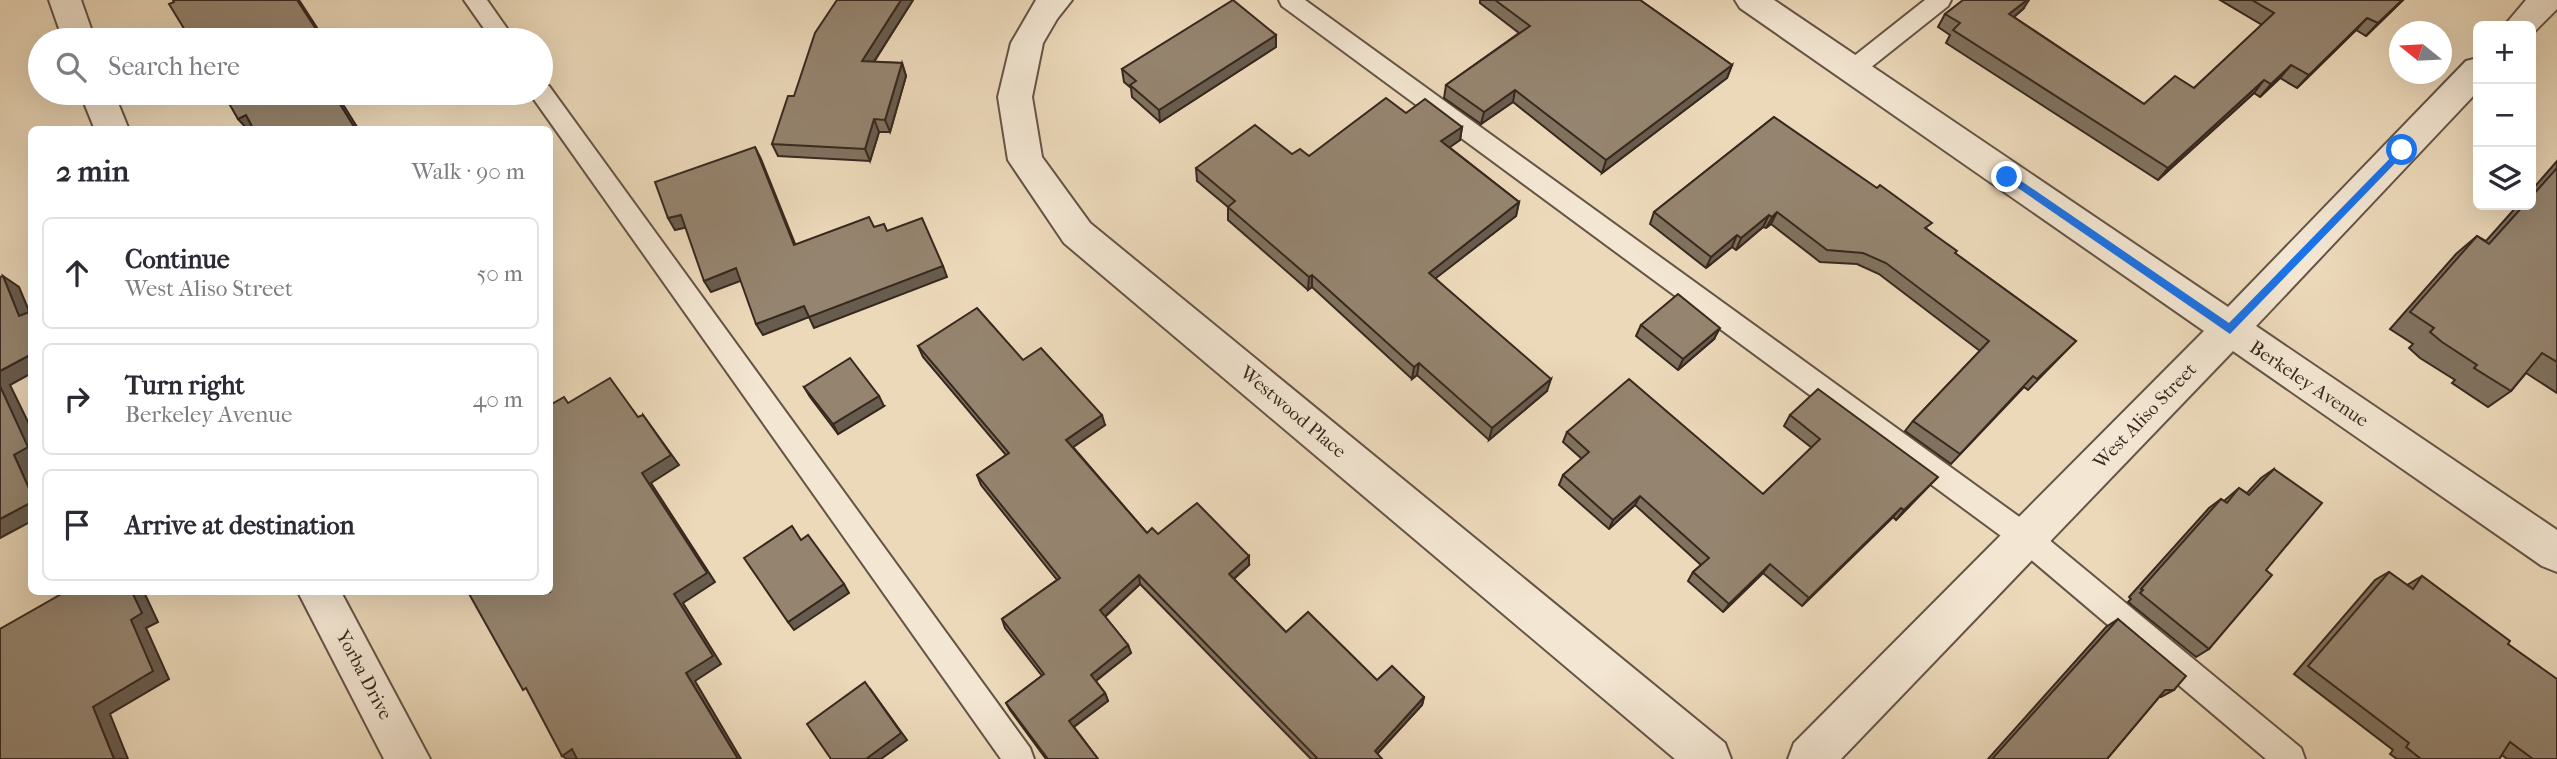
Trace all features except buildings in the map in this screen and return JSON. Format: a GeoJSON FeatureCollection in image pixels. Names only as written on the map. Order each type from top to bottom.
{"type":"FeatureCollection","features":[{"type":"Feature","properties":{"kind":"street"},"geometry":{"type":"LineString","coordinates":[[65,0],[75,28]]}},
{"type":"Feature","properties":{"kind":"street","name":"Westwood Place"},"geometry":{"type":"LineString","coordinates":[[1056,0],[1045,11],[1027,44],[1015,97],[1025,160],[1077,233],[1709,759]]}},
{"type":"Feature","properties":{"kind":"street","name":"Berkeley Avenue"},"geometry":{"type":"LineString","coordinates":[[1751,0],[2557,553]]}},
{"type":"Feature","properties":{"kind":"street"},"geometry":{"type":"LineString","coordinates":[[2525,21],[2546,0]]}},
{"type":"Feature","properties":{"kind":"street","name":"West Aliso Street"},"geometry":{"type":"LineString","coordinates":[[1810,759],[2230,329],[2473,75]]}},
{"type":"Feature","properties":{"kind":"street"},"geometry":{"type":"LineString","coordinates":[[102,105],[110,126]]}},
{"type":"Feature","properties":{"kind":"street","name":"Yorba Drive"},"geometry":{"type":"LineString","coordinates":[[321,595],[408,759]]}},
{"type":"Feature","properties":{"kind":"lane"},"geometry":{"type":"LineString","coordinates":[[475,0],[495,28]]}},
{"type":"Feature","properties":{"kind":"lane"},"geometry":{"type":"LineString","coordinates":[[1290,0],[2025,538],[2290,759]]}},
{"type":"Feature","properties":{"kind":"lane"},"geometry":{"type":"LineString","coordinates":[[1852,70],[1941,0]]}},
{"type":"Feature","properties":{"kind":"lane"},"geometry":{"type":"LineString","coordinates":[[550,105],[1020,759]]}},
{"type":"Feature","properties":{"kind":"route"},"geometry":{"type":"LineString","coordinates":[[2007,177],[2230,329],[2402,150]]}}]}
